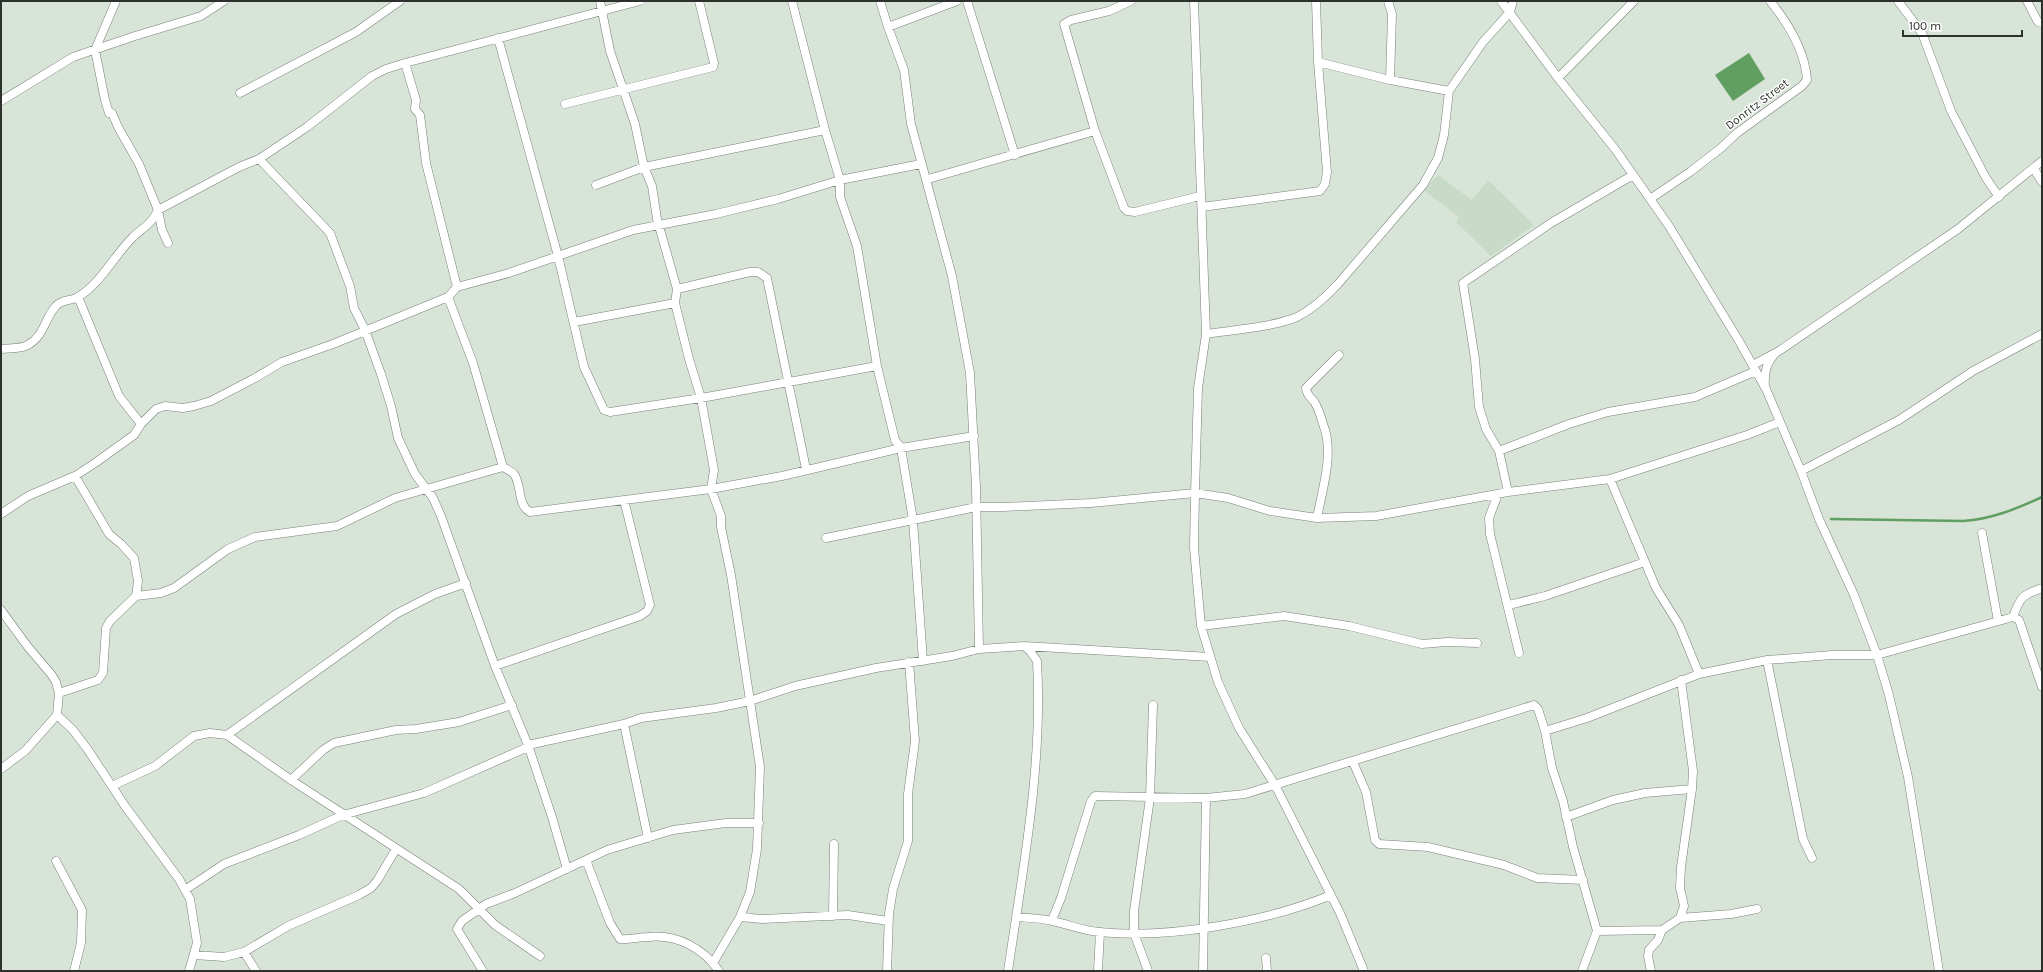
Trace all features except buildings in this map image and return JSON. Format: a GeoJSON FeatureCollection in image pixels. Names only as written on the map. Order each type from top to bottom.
{"type":"FeatureCollection","features":[{"type":"Feature","properties":{"kind":"street"},"geometry":{"type":"LineString","coordinates":[[116,1],[95,50],[105,100],[110,113],[112,113],[140,164],[158,210],[162,230],[168,243]]}},
{"type":"Feature","properties":{"kind":"street"},"geometry":{"type":"LineString","coordinates":[[1,101],[57,65],[74,57],[135,36],[201,16],[224,1]]}},
{"type":"Feature","properties":{"kind":"street"},"geometry":{"type":"LineString","coordinates":[[382,1],[386,9]]}},
{"type":"Feature","properties":{"kind":"street"},"geometry":{"type":"LineString","coordinates":[[240,93],[356,32],[386,9],[400,1]]}},
{"type":"Feature","properties":{"kind":"street"},"geometry":{"type":"LineString","coordinates":[[600,1],[610,51],[634,124],[644,167],[652,186],[659,225],[677,289],[675,303],[689,359],[701,398],[714,470],[711,490],[721,516],[721,527],[731,575],[760,767],[757,849],[750,892],[740,917],[714,963]]}},
{"type":"Feature","properties":{"kind":"street"},"geometry":{"type":"LineString","coordinates":[[1,348],[26,346],[38,338],[56,306],[66,300],[78,297],[118,257],[131,239],[152,221],[158,210],[239,167],[260,159],[307,127],[372,76],[386,69],[405,63],[640,1]]}},
{"type":"Feature","properties":{"kind":"street"},"geometry":{"type":"LineString","coordinates":[[565,104],[622,88],[713,67],[714,63],[699,1]]}},
{"type":"Feature","properties":{"kind":"street"},"geometry":{"type":"LineString","coordinates":[[792,1],[825,130],[840,180],[840,197],[857,246],[877,366],[895,440],[901,448],[913,520],[923,660]]}},
{"type":"Feature","properties":{"kind":"street"},"geometry":{"type":"LineString","coordinates":[[880,1],[904,70],[911,124],[921,164],[928,179],[952,276],[970,372],[974,436],[979,649]]}},
{"type":"Feature","properties":{"kind":"street"},"geometry":{"type":"LineString","coordinates":[[888,27],[957,1]]}},
{"type":"Feature","properties":{"kind":"street"},"geometry":{"type":"LineString","coordinates":[[967,1],[1015,155]]}},
{"type":"Feature","properties":{"kind":"street"},"geometry":{"type":"LineString","coordinates":[[1131,1],[1109,11],[1071,20],[1064,24],[1095,131],[1124,208],[1127,212],[1135,212],[1200,196]]}},
{"type":"Feature","properties":{"kind":"street"},"geometry":{"type":"LineString","coordinates":[[1194,1],[1206,334],[1198,388],[1194,548],[1201,626],[1218,682],[1239,728],[1275,785],[1331,895],[1356,949],[1364,971]]}},
{"type":"Feature","properties":{"kind":"street"},"geometry":{"type":"LineString","coordinates":[[1202,207],[1320,191],[1325,184],[1327,172],[1318,62],[1316,1]]}},
{"type":"Feature","properties":{"kind":"street"},"geometry":{"type":"LineString","coordinates":[[1388,1],[1392,14],[1390,80]]}},
{"type":"Feature","properties":{"kind":"street"},"geometry":{"type":"LineString","coordinates":[[1501,1],[1633,175],[1673,232],[1766,389],[1801,471],[1819,518],[1854,595],[1877,655],[1898,728],[1908,777],[1939,971]]}},
{"type":"Feature","properties":{"kind":"street"},"geometry":{"type":"LineString","coordinates":[[1206,334],[1297,317],[1326,297],[1373,245],[1423,185],[1438,158],[1444,135],[1449,91],[1483,42],[1510,12],[1513,1]]}},
{"type":"Feature","properties":{"kind":"street"},"geometry":{"type":"LineString","coordinates":[[1558,78],[1634,1]]}},
{"type":"Feature","properties":{"kind":"street","name":"Donritz Street"},"geometry":{"type":"LineString","coordinates":[[1650,199],[1721,148],[1743,129],[1802,86],[1807,80],[1806,69],[1799,46],[1770,1]]}},
{"type":"Feature","properties":{"kind":"street"},"geometry":{"type":"LineString","coordinates":[[1898,1],[1922,33],[1951,111],[1986,178],[2000,197]]}},
{"type":"Feature","properties":{"kind":"street"},"geometry":{"type":"LineString","coordinates":[[2027,1],[2038,22],[2042,23]]}},
{"type":"Feature","properties":{"kind":"street"},"geometry":{"type":"LineString","coordinates":[[498,38],[558,256],[584,367],[604,410],[610,412],[701,398],[877,366]]}},
{"type":"Feature","properties":{"kind":"street"},"geometry":{"type":"LineString","coordinates":[[1318,62],[1390,80],[1449,91]]}},
{"type":"Feature","properties":{"kind":"street"},"geometry":{"type":"LineString","coordinates":[[405,63],[416,100],[414,109],[420,115],[426,163],[457,287]]}},
{"type":"Feature","properties":{"kind":"street"},"geometry":{"type":"LineString","coordinates":[[596,185],[644,167],[825,130]]}},
{"type":"Feature","properties":{"kind":"street"},"geometry":{"type":"LineString","coordinates":[[928,179],[1095,131]]}},
{"type":"Feature","properties":{"kind":"street"},"geometry":{"type":"LineString","coordinates":[[260,159],[330,233],[350,286],[354,308],[365,330],[391,406],[398,438],[415,474],[424,489],[433,498],[436,504],[496,666],[528,746],[552,817],[567,869]]}},
{"type":"Feature","properties":{"kind":"street"},"geometry":{"type":"LineString","coordinates":[[1499,451],[1569,424],[1608,412],[1695,396],[1754,368],[1958,230],[2042,161]]}},
{"type":"Feature","properties":{"kind":"street"},"geometry":{"type":"LineString","coordinates":[[1,514],[28,496],[75,476],[134,435],[141,424],[156,409],[165,406],[184,408],[210,400],[255,378],[282,362],[448,297],[457,287],[509,272],[633,230],[716,214],[778,199],[840,180],[921,164]]}},
{"type":"Feature","properties":{"kind":"street"},"geometry":{"type":"LineString","coordinates":[[2034,169],[2042,182]]}},
{"type":"Feature","properties":{"kind":"street"},"geometry":{"type":"LineString","coordinates":[[1508,492],[1499,451],[1486,429],[1479,407],[1473,345],[1463,283],[1551,223],[1633,175]]}},
{"type":"Feature","properties":{"kind":"street"},"geometry":{"type":"LineString","coordinates":[[677,289],[750,272],[758,272],[767,278],[806,469]]}},
{"type":"Feature","properties":{"kind":"street"},"geometry":{"type":"LineString","coordinates":[[78,297],[119,396],[141,424]]}},
{"type":"Feature","properties":{"kind":"street"},"geometry":{"type":"LineString","coordinates":[[448,297],[473,363],[503,467],[513,473],[523,507],[530,512],[711,490],[901,448],[974,436]]}},
{"type":"Feature","properties":{"kind":"street"},"geometry":{"type":"LineString","coordinates":[[574,322],[675,303]]}},
{"type":"Feature","properties":{"kind":"street"},"geometry":{"type":"LineString","coordinates":[[1801,471],[1899,420],[1973,371],[2042,334]]}},
{"type":"Feature","properties":{"kind":"street"},"geometry":{"type":"LineString","coordinates":[[1766,389],[1765,370],[1772,357],[1779,351]]}},
{"type":"Feature","properties":{"kind":"street"},"geometry":{"type":"LineString","coordinates":[[1317,518],[1327,458],[1327,443],[1325,431],[1316,404],[1308,395],[1306,388],[1339,355]]}},
{"type":"Feature","properties":{"kind":"street"},"geometry":{"type":"LineString","coordinates":[[826,538],[976,507],[1083,503],[1195,493],[1228,498],[1270,511],[1317,518],[1376,516],[1428,507],[1449,501],[1610,479],[1747,435],[1780,422]]}},
{"type":"Feature","properties":{"kind":"street"},"geometry":{"type":"LineString","coordinates":[[59,693],[98,680],[103,673],[106,628],[110,621],[136,596],[160,593],[174,588],[228,549],[255,537],[337,526],[395,498],[503,467]]}},
{"type":"Feature","properties":{"kind":"street"},"geometry":{"type":"LineString","coordinates":[[75,476],[109,534],[134,558],[138,581],[136,596]]}},
{"type":"Feature","properties":{"kind":"street"},"geometry":{"type":"LineString","coordinates":[[1610,479],[1644,562],[1656,588],[1688,644],[1699,674]]}},
{"type":"Feature","properties":{"kind":"street"},"geometry":{"type":"LineString","coordinates":[[1498,494],[1489,518],[1490,534],[1509,605],[1519,653]]}},
{"type":"Feature","properties":{"kind":"street"},"geometry":{"type":"LineString","coordinates":[[496,666],[640,616],[647,612],[650,605],[624,500]]}},
{"type":"Feature","properties":{"kind":"street"},"geometry":{"type":"LineString","coordinates":[[1982,533],[1998,621]]}},
{"type":"Feature","properties":{"kind":"street"},"geometry":{"type":"LineString","coordinates":[[1509,605],[1545,596],[1644,562]]}},
{"type":"Feature","properties":{"kind":"street"},"geometry":{"type":"LineString","coordinates":[[227,735],[396,614],[435,594],[466,583]]}},
{"type":"Feature","properties":{"kind":"street"},"geometry":{"type":"LineString","coordinates":[[2013,617],[2019,600],[2022,597],[2042,588]]}},
{"type":"Feature","properties":{"kind":"street"},"geometry":{"type":"LineString","coordinates":[[1,610],[28,647],[51,674],[56,682],[59,693],[57,715],[24,751],[1,770]]}},
{"type":"Feature","properties":{"kind":"street"},"geometry":{"type":"LineString","coordinates":[[1201,626],[1284,616],[1349,626],[1422,644],[1446,642],[1477,643]]}},
{"type":"Feature","properties":{"kind":"street"},"geometry":{"type":"LineString","coordinates":[[1545,731],[1587,718],[1699,674],[1767,660],[1832,655],[1877,655],[2013,617],[2019,620],[2042,687]]}},
{"type":"Feature","properties":{"kind":"street"},"geometry":{"type":"LineString","coordinates":[[185,890],[224,864],[299,835],[343,815],[424,793],[528,746],[624,724],[641,718],[716,708],[750,700],[795,686],[979,649],[1024,646],[1210,657]]}},
{"type":"Feature","properties":{"kind":"street"},"geometry":{"type":"LineString","coordinates":[[1008,971],[1031,818],[1039,736],[1037,661],[1030,651],[1024,646]]}},
{"type":"Feature","properties":{"kind":"street"},"geometry":{"type":"LineString","coordinates":[[1767,660],[1803,839],[1812,858]]}},
{"type":"Feature","properties":{"kind":"street"},"geometry":{"type":"LineString","coordinates":[[887,971],[888,921],[893,889],[908,841],[908,794],[915,741],[909,662]]}},
{"type":"Feature","properties":{"kind":"street"},"geometry":{"type":"LineString","coordinates":[[1680,918],[1684,906],[1680,888],[1693,771],[1681,680]]}},
{"type":"Feature","properties":{"kind":"street"},"geometry":{"type":"LineString","coordinates":[[291,780],[308,763],[334,743],[396,730],[416,730],[459,722],[512,705]]}},
{"type":"Feature","properties":{"kind":"street"},"geometry":{"type":"LineString","coordinates":[[1148,971],[1134,933],[1134,911],[1150,798],[1153,705]]}},
{"type":"Feature","properties":{"kind":"street"},"geometry":{"type":"LineString","coordinates":[[1052,920],[1061,898],[1093,798],[1099,795],[1150,798],[1206,798],[1245,794],[1535,705],[1538,709],[1545,731],[1552,768],[1566,817],[1572,847],[1583,880],[1597,932],[1582,971]]}},
{"type":"Feature","properties":{"kind":"street"},"geometry":{"type":"LineString","coordinates":[[57,715],[74,730],[190,898],[197,943],[189,971]]}},
{"type":"Feature","properties":{"kind":"street"},"geometry":{"type":"LineString","coordinates":[[624,724],[648,838]]}},
{"type":"Feature","properties":{"kind":"street"},"geometry":{"type":"LineString","coordinates":[[112,786],[155,766],[194,736],[210,733],[227,735],[343,815],[458,889],[477,910],[495,925],[540,956]]}},
{"type":"Feature","properties":{"kind":"street"},"geometry":{"type":"LineString","coordinates":[[1353,762],[1366,792],[1375,840],[1379,844],[1428,847],[1504,865],[1537,878],[1583,880]]}},
{"type":"Feature","properties":{"kind":"street"},"geometry":{"type":"LineString","coordinates":[[1566,817],[1600,804],[1645,793],[1692,789]]}},
{"type":"Feature","properties":{"kind":"street"},"geometry":{"type":"LineString","coordinates":[[1204,971],[1206,798]]}},
{"type":"Feature","properties":{"kind":"street"},"geometry":{"type":"LineString","coordinates":[[483,971],[457,929],[462,921],[496,899],[515,893],[607,850],[673,830],[726,823],[759,823]]}},
{"type":"Feature","properties":{"kind":"street"},"geometry":{"type":"LineString","coordinates":[[833,916],[834,844]]}},
{"type":"Feature","properties":{"kind":"street"},"geometry":{"type":"LineString","coordinates":[[194,955],[224,957],[244,952],[288,926],[359,895],[371,888],[377,882],[396,849]]}},
{"type":"Feature","properties":{"kind":"street"},"geometry":{"type":"LineString","coordinates":[[586,860],[610,923],[620,939],[659,936],[678,940],[704,952],[719,971]]}},
{"type":"Feature","properties":{"kind":"street"},"geometry":{"type":"LineString","coordinates":[[56,861],[82,910],[81,943],[74,971]]}},
{"type":"Feature","properties":{"kind":"street"},"geometry":{"type":"LineString","coordinates":[[1016,916],[1052,920],[1079,929],[1100,932],[1134,933],[1204,930],[1310,904],[1331,895]]}},
{"type":"Feature","properties":{"kind":"street"},"geometry":{"type":"LineString","coordinates":[[1597,932],[1662,930],[1680,918],[1731,914],[1757,909]]}},
{"type":"Feature","properties":{"kind":"street"},"geometry":{"type":"LineString","coordinates":[[740,917],[762,919],[848,916],[888,921]]}},
{"type":"Feature","properties":{"kind":"street"},"geometry":{"type":"LineString","coordinates":[[1651,971],[1648,956],[1649,950],[1658,940],[1662,930]]}},
{"type":"Feature","properties":{"kind":"street"},"geometry":{"type":"LineString","coordinates":[[1098,971],[1100,932]]}},
{"type":"Feature","properties":{"kind":"street"},"geometry":{"type":"LineString","coordinates":[[244,952],[256,971]]}},
{"type":"Feature","properties":{"kind":"street"},"geometry":{"type":"LineString","coordinates":[[1266,958],[1268,971]]}},
{"type":"Feature","properties":{"kind":"shaded area"},"geometry":{"type":"Polygon","coordinates":[[[1749,53],[1765,79],[1733,101],[1715,75],[1749,53]]]}},
{"type":"Feature","properties":{"kind":"shaded area"},"geometry":{"type":"Polygon","coordinates":[[[1438,175],[1472,200],[1488,180],[1534,225],[1491,256],[1456,222],[1459,217],[1424,190],[1438,175]]]}},
{"type":"Feature","properties":{"kind":"waterway"},"geometry":{"type":"LineString","coordinates":[[1831,519],[1974,520],[2004,513],[2042,497]]}}]}
